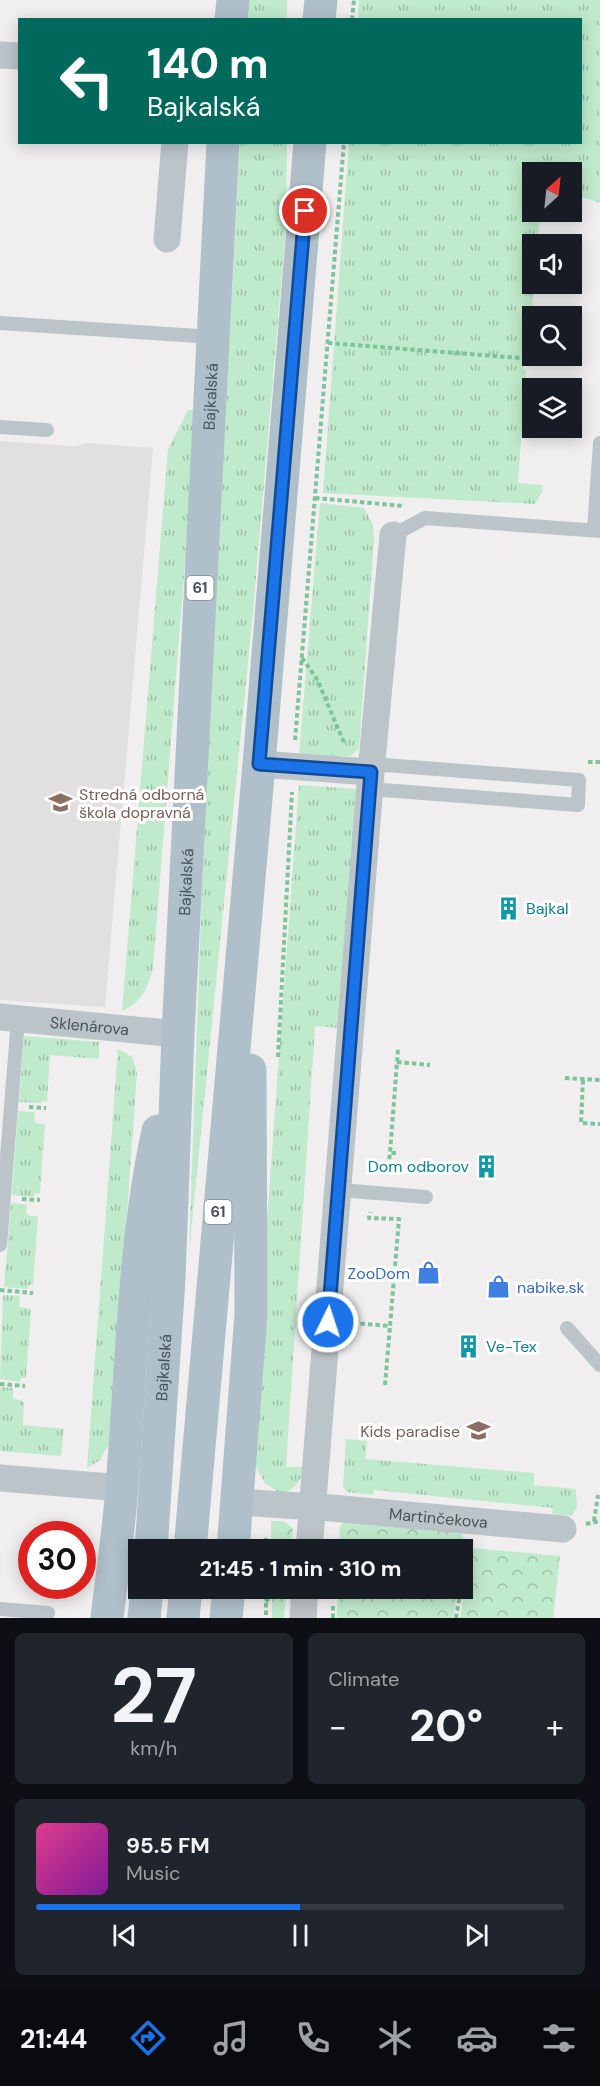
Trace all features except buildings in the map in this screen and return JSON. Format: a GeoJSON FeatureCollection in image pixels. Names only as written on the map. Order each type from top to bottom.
{"type":"FeatureCollection","features":[{"type":"Feature","properties":{"kind":"main road"},"geometry":{"type":"LineString","coordinates":[[231,18],[232,0]]}},
{"type":"Feature","properties":{"kind":"main road"},"geometry":{"type":"LineString","coordinates":[[319,18],[321,0]]}},
{"type":"Feature","properties":{"kind":"main road","name":"Bajkalská"},"geometry":{"type":"LineString","coordinates":[[152,1539],[170,1279],[178,1034],[223,144]]}},
{"type":"Feature","properties":{"kind":"main road","name":"61"},"geometry":{"type":"LineString","coordinates":[[191,1539],[259,764],[310,144]]}},
{"type":"Feature","properties":{"kind":"main road"},"geometry":{"type":"LineString","coordinates":[[234,1539],[251,1314],[249,874]]}},
{"type":"Feature","properties":{"kind":"main road"},"geometry":{"type":"LineString","coordinates":[[108,1612],[122,1488],[135,1286],[152,1157],[178,1034]]}},
{"type":"Feature","properties":{"kind":"main road"},"geometry":{"type":"LineString","coordinates":[[144,1618],[146,1599]]}},
{"type":"Feature","properties":{"kind":"main road"},"geometry":{"type":"LineString","coordinates":[[183,1618],[185,1599]]}},
{"type":"Feature","properties":{"kind":"main road"},"geometry":{"type":"LineString","coordinates":[[226,1618],[228,1599]]}},
{"type":"Feature","properties":{"kind":"street"},"geometry":{"type":"LineString","coordinates":[[0,55],[18,56]]}},
{"type":"Feature","properties":{"kind":"street"},"geometry":{"type":"LineString","coordinates":[[167,239],[175,144]]}},
{"type":"Feature","properties":{"kind":"street"},"geometry":{"type":"LineString","coordinates":[[310,1539],[339,1190],[367,774],[393,535]]}},
{"type":"Feature","properties":{"kind":"street"},"geometry":{"type":"LineString","coordinates":[[259,764],[367,774]]}},
{"type":"Feature","properties":{"kind":"street","name":"Sklenárova"},"geometry":{"type":"LineString","coordinates":[[9,1018],[178,1034]]}},
{"type":"Feature","properties":{"kind":"street"},"geometry":{"type":"LineString","coordinates":[[0,1478],[122,1488]]}},
{"type":"Feature","properties":{"kind":"street","name":"Martinčekova"},"geometry":{"type":"LineString","coordinates":[[237,1502],[314,1506],[563,1529]]}},
{"type":"Feature","properties":{"kind":"street"},"geometry":{"type":"LineString","coordinates":[[303,1618],[304,1599]]}},
{"type":"Feature","properties":{"kind":"lane"},"geometry":{"type":"LineString","coordinates":[[0,323],[213,337]]}},
{"type":"Feature","properties":{"kind":"lane"},"geometry":{"type":"LineString","coordinates":[[0,427],[48,430]]}},
{"type":"Feature","properties":{"kind":"lane"},"geometry":{"type":"LineString","coordinates":[[393,535],[425,518],[597,531],[600,443]]}},
{"type":"Feature","properties":{"kind":"lane"},"geometry":{"type":"LineString","coordinates":[[367,774],[579,780],[578,805],[367,774]]}},
{"type":"Feature","properties":{"kind":"lane"},"geometry":{"type":"LineString","coordinates":[[0,1245],[9,1018]]}},
{"type":"Feature","properties":{"kind":"lane"},"geometry":{"type":"LineString","coordinates":[[339,1190],[426,1197]]}},
{"type":"Feature","properties":{"kind":"lane"},"geometry":{"type":"LineString","coordinates":[[567,1328],[600,1365]]}},
{"type":"Feature","properties":{"kind":"lane"},"geometry":{"type":"LineString","coordinates":[[0,1609],[48,1613]]}},
{"type":"Feature","properties":{"kind":"path"},"geometry":{"type":"LineString","coordinates":[[352,18],[354,0]]}},
{"type":"Feature","properties":{"kind":"path"},"geometry":{"type":"LineString","coordinates":[[293,766],[344,144]]}},
{"type":"Feature","properties":{"kind":"path"},"geometry":{"type":"LineString","coordinates":[[328,343],[522,358]]}},
{"type":"Feature","properties":{"kind":"path"},"geometry":{"type":"LineString","coordinates":[[302,658],[317,680],[367,774]]}},
{"type":"Feature","properties":{"kind":"path"},"geometry":{"type":"LineString","coordinates":[[385,1385],[399,1219],[369,1218],[374,1167],[388,1168],[398,1049]]}},
{"type":"Feature","properties":{"kind":"path"},"geometry":{"type":"LineString","coordinates":[[397,1062],[430,1065]]}},
{"type":"Feature","properties":{"kind":"path"},"geometry":{"type":"LineString","coordinates":[[565,1078],[600,1080]]}},
{"type":"Feature","properties":{"kind":"path"},"geometry":{"type":"LineString","coordinates":[[583,1080],[581,1123],[600,1124]]}},
{"type":"Feature","properties":{"kind":"path"},"geometry":{"type":"LineString","coordinates":[[390,1153],[396,1153]]}},
{"type":"Feature","properties":{"kind":"path"},"geometry":{"type":"LineString","coordinates":[[0,1290],[33,1293]]}},
{"type":"Feature","properties":{"kind":"path"},"geometry":{"type":"LineString","coordinates":[[328,1322],[390,1326]]}},
{"type":"Feature","properties":{"kind":"path"},"geometry":{"type":"LineString","coordinates":[[0,1384],[25,1386]]}},
{"type":"Feature","properties":{"kind":"path"},"geometry":{"type":"LineString","coordinates":[[594,1521],[598,1496]]}},
{"type":"Feature","properties":{"kind":"path"},"geometry":{"type":"LineString","coordinates":[[266,1599],[266,1618]]}},
{"type":"Feature","properties":{"kind":"path"},"geometry":{"type":"LineString","coordinates":[[266,1603],[269,1599]]}},
{"type":"Feature","properties":{"kind":"path"},"geometry":{"type":"LineString","coordinates":[[456,1618],[460,1599]]}},
{"type":"Feature","properties":{"kind":"shaded area","name":"Stredná odborná škola dopravná"},"geometry":{"type":"Polygon","coordinates":[[[0,441],[74,446],[88,443],[153,448],[105,1007],[0,1000],[0,441]]]}},
{"type":"Feature","properties":{"kind":"green space"},"geometry":{"type":"Polygon","coordinates":[[[249,0],[287,0],[287,18],[247,18],[249,0]]]}},
{"type":"Feature","properties":{"kind":"green space"},"geometry":{"type":"Polygon","coordinates":[[[359,0],[600,0],[600,203],[582,197],[582,162],[522,162],[522,222],[540,222],[538,234],[522,234],[522,294],[533,294],[532,306],[522,306],[522,366],[526,370],[525,378],[522,378],[522,426],[518,483],[542,485],[543,490],[535,504],[323,493],[349,144],[582,144],[582,18],[358,18],[359,0]]]}},
{"type":"Feature","properties":{"kind":"green space"},"geometry":{"type":"Polygon","coordinates":[[[240,144],[287,144],[286,225],[253,612],[189,1253],[205,801],[240,144]]]}},
{"type":"Feature","properties":{"kind":"green space"},"geometry":{"type":"Polygon","coordinates":[[[188,410],[197,410],[153,968],[143,994],[135,1003],[122,1011],[168,449],[188,410]]]}},
{"type":"Feature","properties":{"kind":"green space"},"geometry":{"type":"Polygon","coordinates":[[[320,503],[364,508],[373,525],[374,539],[359,748],[351,756],[299,755],[320,503]]]}},
{"type":"Feature","properties":{"kind":"green space"},"geometry":{"type":"Polygon","coordinates":[[[299,785],[357,789],[339,1028],[315,1026],[286,1467],[305,1467],[297,1484],[290,1490],[280,1493],[265,1483],[254,1464],[249,1464],[299,785]]]}},
{"type":"Feature","properties":{"kind":"green space"},"geometry":{"type":"Polygon","coordinates":[[[24,1036],[99,1042],[99,1059],[50,1055],[47,1101],[42,1101],[42,1103],[19,1102],[24,1036]]]}},
{"type":"Feature","properties":{"kind":"green space"},"geometry":{"type":"Polygon","coordinates":[[[118,1049],[132,1057],[137,1072],[111,1440],[100,1460],[87,1468],[118,1049]]]}},
{"type":"Feature","properties":{"kind":"green space"},"geometry":{"type":"Polygon","coordinates":[[[18,1111],[35,1112],[36,1123],[45,1124],[40,1193],[33,1197],[12,1195],[18,1111]]]}},
{"type":"Feature","properties":{"kind":"green space"},"geometry":{"type":"Polygon","coordinates":[[[11,1203],[27,1205],[26,1213],[29,1216],[38,1216],[33,1285],[28,1285],[28,1289],[4,1287],[11,1203]]]}},
{"type":"Feature","properties":{"kind":"green space"},"geometry":{"type":"Polygon","coordinates":[[[3,1295],[20,1296],[19,1307],[31,1309],[26,1378],[21,1378],[20,1382],[0,1379],[3,1295]]]}},
{"type":"Feature","properties":{"kind":"green space"},"geometry":{"type":"Polygon","coordinates":[[[0,1387],[13,1388],[13,1398],[24,1402],[23,1425],[64,1429],[61,1456],[0,1451],[0,1387]]]}},
{"type":"Feature","properties":{"kind":"green space"},"geometry":{"type":"Polygon","coordinates":[[[346,1439],[367,1441],[365,1459],[534,1473],[534,1485],[576,1489],[577,1507],[572,1516],[552,1514],[553,1508],[374,1490],[373,1495],[347,1492],[343,1487],[346,1439]]]}},
{"type":"Feature","properties":{"kind":"green space"},"geometry":{"type":"Polygon","coordinates":[[[271,1521],[283,1521],[293,1528],[292,1539],[271,1539],[271,1521]]]}},
{"type":"Feature","properties":{"kind":"green space"},"geometry":{"type":"Polygon","coordinates":[[[344,1522],[458,1531],[464,1539],[339,1539],[340,1526],[344,1522]]]}},
{"type":"Feature","properties":{"kind":"green space"},"geometry":{"type":"Polygon","coordinates":[[[473,1548],[560,1556],[553,1618],[460,1618],[463,1599],[473,1599],[473,1548]]]}},
{"type":"Feature","properties":{"kind":"green space"},"geometry":{"type":"Polygon","coordinates":[[[272,1599],[286,1599],[284,1618],[272,1618],[272,1599]]]}},
{"type":"Feature","properties":{"kind":"green space"},"geometry":{"type":"Polygon","coordinates":[[[338,1599],[456,1599],[453,1618],[337,1618],[338,1599]]]}},
{"type":"Feature","properties":{"kind":"place","name":"Stredná odborná škola dopravná"},"geometry":{"type":"Point","coordinates":[61,803]}},
{"type":"Feature","properties":{"kind":"place","name":"Bajkal"},"geometry":{"type":"Point","coordinates":[508,908]}},
{"type":"Feature","properties":{"kind":"place","name":"Dom odborov"},"geometry":{"type":"Point","coordinates":[487,1166]}},
{"type":"Feature","properties":{"kind":"place","name":"ZooDom"},"geometry":{"type":"Point","coordinates":[428,1273]}},
{"type":"Feature","properties":{"kind":"place","name":"nabike.sk"},"geometry":{"type":"Point","coordinates":[499,1287]}},
{"type":"Feature","properties":{"kind":"place","name":"Ve-Tex"},"geometry":{"type":"Point","coordinates":[468,1346]}},
{"type":"Feature","properties":{"kind":"place","name":"Kids paradise"},"geometry":{"type":"Point","coordinates":[478,1431]}},
{"type":"Feature","properties":{"kind":"route"},"geometry":{"type":"LineString","coordinates":[[305,211],[259,764],[371,772],[328,1322]]}}]}
